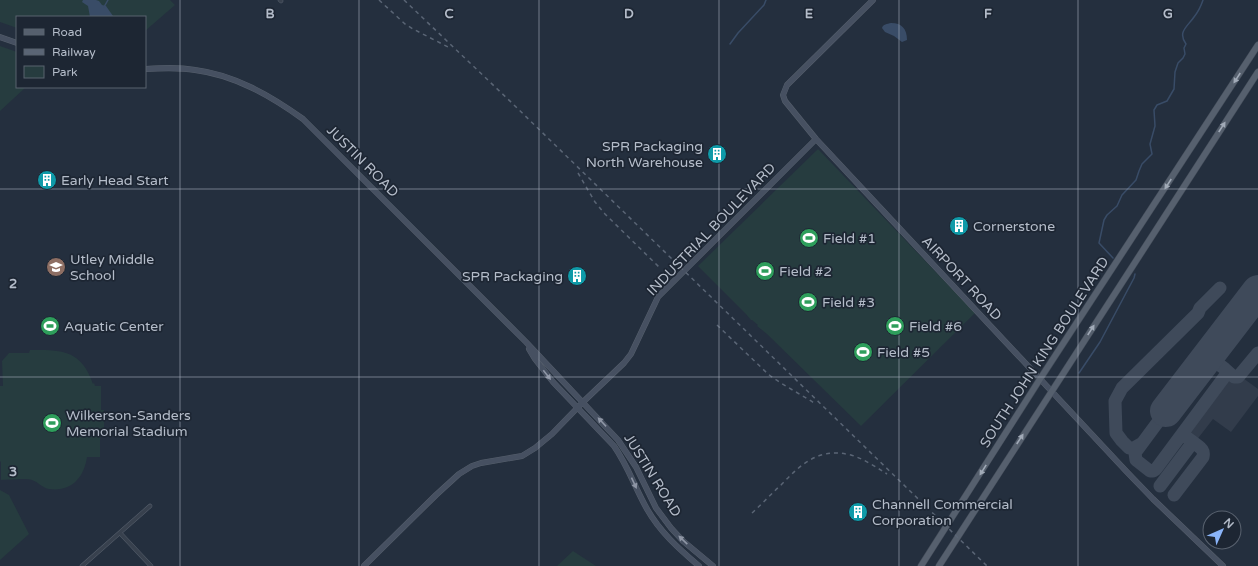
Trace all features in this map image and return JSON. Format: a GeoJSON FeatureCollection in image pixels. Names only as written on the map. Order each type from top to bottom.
{"type":"FeatureCollection","features":[{"type":"Feature","properties":{"kind":"main road","name":"SOUTH JOHN KING BOULEVARD"},"geometry":{"type":"LineString","coordinates":[[921,566],[1040,379],[1258,45]]}},
{"type":"Feature","properties":{"kind":"main road","name":"SOUTH JOHN KING BOULEVARD"},"geometry":{"type":"LineString","coordinates":[[939,566],[1258,72]]}},
{"type":"Feature","properties":{"kind":"main road"},"geometry":{"type":"LineString","coordinates":[[1189,152],[1201,159]]}},
{"type":"Feature","properties":{"kind":"street","name":"AIRPORT ROAD"},"geometry":{"type":"LineString","coordinates":[[873,0],[786,85],[783,95],[786,101],[816,139],[1051,391],[1153,499],[1223,566]]}},
{"type":"Feature","properties":{"kind":"street"},"geometry":{"type":"LineString","coordinates":[[0,37],[16,43]]}},
{"type":"Feature","properties":{"kind":"street","name":"JUSTIN ROAD"},"geometry":{"type":"LineString","coordinates":[[146,69],[178,68],[222,75],[272,97],[304,119],[526,342],[618,440],[636,467],[656,508],[671,528],[713,566]]}},
{"type":"Feature","properties":{"kind":"street","name":"INDUSTRIAL BOULEVARD"},"geometry":{"type":"LineString","coordinates":[[364,566],[436,494],[459,474],[472,466],[481,463],[522,456],[536,448],[552,434],[624,363],[631,354],[658,297],[816,139]]}},
{"type":"Feature","properties":{"kind":"street","name":"JUSTIN ROAD"},"geometry":{"type":"LineString","coordinates":[[526,342],[535,358],[553,382],[614,446],[648,510],[668,538],[699,566]]}},
{"type":"Feature","properties":{"kind":"street"},"geometry":{"type":"LineString","coordinates":[[628,470],[636,467]]}},
{"type":"Feature","properties":{"kind":"street"},"geometry":{"type":"LineString","coordinates":[[82,566],[150,506]]}},
{"type":"Feature","properties":{"kind":"street"},"geometry":{"type":"LineString","coordinates":[[120,533],[151,566]]}},
{"type":"Feature","properties":{"kind":"shaded area"},"geometry":{"type":"Polygon","coordinates":[[[1229,368],[1258,389],[1258,396],[1231,432],[1213,419],[1192,446],[1178,436],[1229,368]]]}},
{"type":"Feature","properties":{"kind":"green space"},"geometry":{"type":"Polygon","coordinates":[[[0,0],[170,0],[175,5],[146,30],[146,16],[16,16],[16,28],[0,22],[0,0]]]}},
{"type":"Feature","properties":{"kind":"green space"},"geometry":{"type":"Polygon","coordinates":[[[0,46],[16,52],[16,88],[25,88],[0,111],[0,46]]]}},
{"type":"Feature","properties":{"kind":"green space"},"geometry":{"type":"Polygon","coordinates":[[[818,149],[975,313],[861,426],[757,326],[758,325],[751,320],[698,266],[818,149]]]}},
{"type":"Feature","properties":{"kind":"green space","name":"Wilkerson-Sanders Memorial Stadium"},"geometry":{"type":"Polygon","coordinates":[[[30,350],[51,350],[69,354],[82,364],[95,386],[101,386],[101,410],[104,410],[104,435],[100,437],[100,457],[87,457],[83,471],[79,477],[70,486],[64,488],[49,489],[29,479],[1,480],[0,386],[3,386],[2,361],[9,353],[29,353],[30,350]]]}},
{"type":"Feature","properties":{"kind":"green space"},"geometry":{"type":"Polygon","coordinates":[[[0,490],[9,495],[29,534],[0,560],[0,490]]]}},
{"type":"Feature","properties":{"kind":"green space"},"geometry":{"type":"Polygon","coordinates":[[[573,551],[596,566],[557,566],[573,551]]]}},
{"type":"Feature","properties":{"kind":"water"},"geometry":{"type":"Polygon","coordinates":[[[83,0],[99,1],[102,5],[106,6],[113,16],[90,16],[88,6],[82,2],[83,0]]]}},
{"type":"Feature","properties":{"kind":"water"},"geometry":{"type":"Polygon","coordinates":[[[891,23],[901,25],[903,27],[907,40],[902,42],[885,32],[882,28],[883,26],[891,23]]]}},
{"type":"Feature","properties":{"kind":"waterway"},"geometry":{"type":"LineString","coordinates":[[104,7],[108,0]]}},
{"type":"Feature","properties":{"kind":"waterway"},"geometry":{"type":"LineString","coordinates":[[730,44],[764,5],[766,0]]}},
{"type":"Feature","properties":{"kind":"waterway"},"geometry":{"type":"LineString","coordinates":[[1113,258],[1099,243],[1104,220],[1107,215],[1117,206],[1122,195],[1136,180],[1142,164],[1152,154],[1150,144],[1155,126],[1154,110],[1157,105],[1167,101],[1174,89],[1175,72],[1178,63],[1185,54],[1184,48],[1186,44],[1183,36],[1184,29],[1197,13],[1203,0]]}},
{"type":"Feature","properties":{"kind":"waterway"},"geometry":{"type":"LineString","coordinates":[[1079,373],[1100,342],[1135,274]]}},
{"type":"Feature","properties":{"kind":"taxiway"},"geometry":{"type":"LineString","coordinates":[[1141,444],[1134,448],[1129,448],[1116,433],[1115,401],[1122,388],[1198,313],[1200,308],[1220,288]]}},
{"type":"Feature","properties":{"kind":"taxiway"},"geometry":{"type":"LineString","coordinates":[[1225,369],[1234,377],[1238,377],[1258,353]]}},
{"type":"Feature","properties":{"kind":"taxiway"},"geometry":{"type":"LineString","coordinates":[[1166,411],[1135,453],[1136,460],[1150,471],[1156,469],[1225,376],[1225,369],[1208,356]]}},
{"type":"Feature","properties":{"kind":"taxiway"},"geometry":{"type":"LineString","coordinates":[[1160,486],[1193,442],[1182,434]]}},
{"type":"Feature","properties":{"kind":"taxiway"},"geometry":{"type":"LineString","coordinates":[[1174,495],[1203,457],[1202,450],[1193,442]]}},
{"type":"Feature","properties":{"kind":"runway"},"geometry":{"type":"LineString","coordinates":[[1166,411],[1258,291]]}},
{"type":"Feature","properties":{"kind":"railway"},"geometry":{"type":"LineString","coordinates":[[379,0],[405,24],[450,48]]}},
{"type":"Feature","properties":{"kind":"railway"},"geometry":{"type":"LineString","coordinates":[[404,0],[513,104],[987,566]]}},
{"type":"Feature","properties":{"kind":"railway"},"geometry":{"type":"LineString","coordinates":[[578,173],[595,202],[605,214],[661,269]]}},
{"type":"Feature","properties":{"kind":"railway"},"geometry":{"type":"LineString","coordinates":[[717,325],[768,374],[814,403]]}},
{"type":"Feature","properties":{"kind":"railway"},"geometry":{"type":"LineString","coordinates":[[752,513],[796,470],[820,455],[829,453],[851,455],[865,461],[887,474]]}},
{"type":"Feature","properties":{"kind":"place","name":"SPR Packaging North Warehouse"},"geometry":{"type":"Point","coordinates":[717,154]}},
{"type":"Feature","properties":{"kind":"place","name":"Early Head Start"},"geometry":{"type":"Point","coordinates":[47,180]}},
{"type":"Feature","properties":{"kind":"place","name":"Cornerstone"},"geometry":{"type":"Point","coordinates":[959,226]}},
{"type":"Feature","properties":{"kind":"place","name":"Field #1"},"geometry":{"type":"Point","coordinates":[809,238]}},
{"type":"Feature","properties":{"kind":"place","name":"Utley Middle School"},"geometry":{"type":"Point","coordinates":[56,267]}},
{"type":"Feature","properties":{"kind":"place","name":"Field #2"},"geometry":{"type":"Point","coordinates":[765,271]}},
{"type":"Feature","properties":{"kind":"place","name":"SPR Packaging"},"geometry":{"type":"Point","coordinates":[577,276]}},
{"type":"Feature","properties":{"kind":"place","name":"Field #3"},"geometry":{"type":"Point","coordinates":[808,302]}},
{"type":"Feature","properties":{"kind":"place","name":"Aquatic Center"},"geometry":{"type":"Point","coordinates":[50,326]}},
{"type":"Feature","properties":{"kind":"place","name":"Field #6"},"geometry":{"type":"Point","coordinates":[895,326]}},
{"type":"Feature","properties":{"kind":"place","name":"Field #5"},"geometry":{"type":"Point","coordinates":[863,352]}},
{"type":"Feature","properties":{"kind":"place","name":"Wilkerson-Sanders Memorial Stadium"},"geometry":{"type":"Point","coordinates":[52,423]}},
{"type":"Feature","properties":{"kind":"place","name":"Channell Commercial Corporation"},"geometry":{"type":"Point","coordinates":[858,512]}}]}
